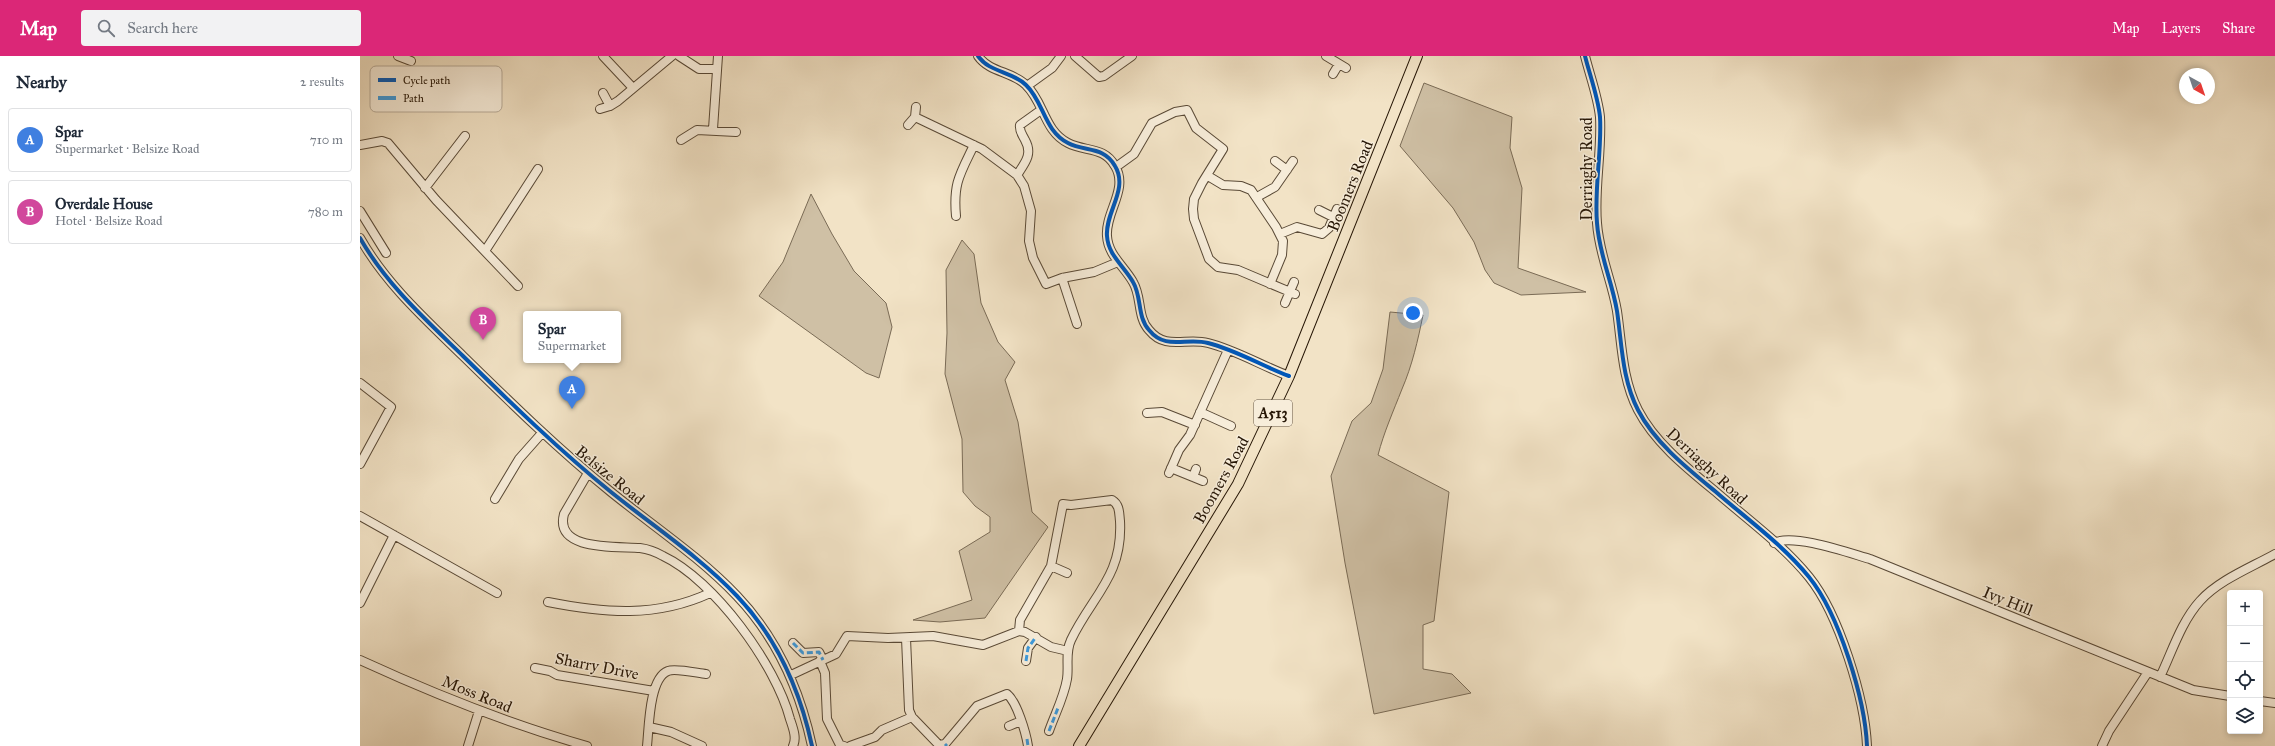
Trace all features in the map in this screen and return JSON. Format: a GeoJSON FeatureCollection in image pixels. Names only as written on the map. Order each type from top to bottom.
{"type":"FeatureCollection","features":[{"type":"Feature","properties":{"kind":"main road","name":"Boomers Road"},"geometry":{"type":"LineString","coordinates":[[1079,746],[1238,484],[1289,376],[1417,56]]}},
{"type":"Feature","properties":{"kind":"street"},"geometry":{"type":"LineString","coordinates":[[398,56],[411,61]]}},
{"type":"Feature","properties":{"kind":"street"},"geometry":{"type":"LineString","coordinates":[[603,56],[633,88]]}},
{"type":"Feature","properties":{"kind":"street"},"geometry":{"type":"LineString","coordinates":[[600,109],[610,106],[672,56]]}},
{"type":"Feature","properties":{"kind":"street"},"geometry":{"type":"LineString","coordinates":[[678,56],[699,69],[717,69]]}},
{"type":"Feature","properties":{"kind":"street"},"geometry":{"type":"LineString","coordinates":[[713,129],[718,56]]}},
{"type":"Feature","properties":{"kind":"street"},"geometry":{"type":"LineString","coordinates":[[978,56],[991,68],[1016,78],[1027,86],[1052,130],[1063,140],[1102,152],[1116,166],[1120,182],[1119,190],[1108,222],[1107,238],[1111,252],[1136,287],[1143,320],[1155,336],[1168,343],[1201,342],[1228,350],[1289,376]]}},
{"type":"Feature","properties":{"kind":"street"},"geometry":{"type":"LineString","coordinates":[[1027,86],[1052,68],[1061,56]]}},
{"type":"Feature","properties":{"kind":"street"},"geometry":{"type":"LineString","coordinates":[[1075,56],[1100,77],[1104,76],[1132,56]]}},
{"type":"Feature","properties":{"kind":"street"},"geometry":{"type":"LineString","coordinates":[[1326,56],[1346,68]]}},
{"type":"Feature","properties":{"kind":"street","name":"Derriaghy Road"},"geometry":{"type":"LineString","coordinates":[[1586,56],[1600,117],[1596,222],[1599,242],[1613,292],[1622,356],[1630,393],[1638,412],[1670,452],[1774,543],[1810,578],[1823,600],[1856,682],[1862,705],[1867,746]]}},
{"type":"Feature","properties":{"kind":"street"},"geometry":{"type":"LineString","coordinates":[[1333,74],[1338,64]]}},
{"type":"Feature","properties":{"kind":"street"},"geometry":{"type":"LineString","coordinates":[[603,93],[610,106]]}},
{"type":"Feature","properties":{"kind":"street"},"geometry":{"type":"LineString","coordinates":[[908,125],[915,117],[916,107]]}},
{"type":"Feature","properties":{"kind":"street"},"geometry":{"type":"LineString","coordinates":[[1116,166],[1134,154],[1152,123],[1185,109],[1189,112],[1196,128],[1202,134],[1222,146],[1223,149],[1194,199],[1194,219],[1209,259],[1218,267],[1238,270],[1292,293]]}},
{"type":"Feature","properties":{"kind":"street"},"geometry":{"type":"LineString","coordinates":[[1017,175],[1028,159],[1028,150],[1020,130],[1020,125],[1041,110]]}},
{"type":"Feature","properties":{"kind":"street"},"geometry":{"type":"LineString","coordinates":[[915,117],[974,145],[1017,175],[1024,186],[1031,211],[1029,241],[1033,258],[1046,284],[1062,278],[1094,272],[1118,262]]}},
{"type":"Feature","properties":{"kind":"street"},"geometry":{"type":"LineString","coordinates":[[681,140],[697,130],[713,129],[736,132]]}},
{"type":"Feature","properties":{"kind":"street"},"geometry":{"type":"LineString","coordinates":[[425,188],[465,136]]}},
{"type":"Feature","properties":{"kind":"street"},"geometry":{"type":"LineString","coordinates":[[360,145],[382,141],[388,143],[425,188],[518,286]]}},
{"type":"Feature","properties":{"kind":"street"},"geometry":{"type":"LineString","coordinates":[[956,216],[954,196],[956,180],[974,145]]}},
{"type":"Feature","properties":{"kind":"street"},"geometry":{"type":"LineString","coordinates":[[1275,161],[1287,170]]}},
{"type":"Feature","properties":{"kind":"street"},"geometry":{"type":"LineString","coordinates":[[1257,197],[1272,191],[1293,161]]}},
{"type":"Feature","properties":{"kind":"street"},"geometry":{"type":"LineString","coordinates":[[485,251],[538,169]]}},
{"type":"Feature","properties":{"kind":"street"},"geometry":{"type":"LineString","coordinates":[[1208,176],[1223,185],[1241,186],[1251,190],[1257,197],[1264,212],[1280,234],[1283,241],[1282,255],[1270,284]]}},
{"type":"Feature","properties":{"kind":"street"},"geometry":{"type":"LineString","coordinates":[[1280,234],[1297,227],[1322,234],[1329,228],[1337,208]]}},
{"type":"Feature","properties":{"kind":"street"},"geometry":{"type":"LineString","coordinates":[[1319,210],[1333,217]]}},
{"type":"Feature","properties":{"kind":"street"},"geometry":{"type":"LineString","coordinates":[[360,211],[386,253]]}},
{"type":"Feature","properties":{"kind":"street","name":"Belsize Road"},"geometry":{"type":"LineString","coordinates":[[360,238],[374,261],[410,304],[542,433],[588,473],[696,559],[738,596],[769,636],[791,675],[807,724],[812,746]]}},
{"type":"Feature","properties":{"kind":"street"},"geometry":{"type":"LineString","coordinates":[[1062,278],[1077,324]]}},
{"type":"Feature","properties":{"kind":"street"},"geometry":{"type":"LineString","coordinates":[[1285,303],[1292,293],[1294,282]]}},
{"type":"Feature","properties":{"kind":"street"},"geometry":{"type":"LineString","coordinates":[[1203,481],[1194,473],[1170,470],[1195,425],[1228,350]]}},
{"type":"Feature","properties":{"kind":"street"},"geometry":{"type":"LineString","coordinates":[[360,383],[391,407],[360,464]]}},
{"type":"Feature","properties":{"kind":"street"},"geometry":{"type":"LineString","coordinates":[[1147,412],[1162,412],[1195,425]]}},
{"type":"Feature","properties":{"kind":"street"},"geometry":{"type":"LineString","coordinates":[[1200,412],[1231,426]]}},
{"type":"Feature","properties":{"kind":"street"},"geometry":{"type":"LineString","coordinates":[[496,499],[520,459],[542,433]]}},
{"type":"Feature","properties":{"kind":"street"},"geometry":{"type":"LineString","coordinates":[[588,473],[564,514],[562,521],[568,534],[580,542],[620,549],[647,549],[663,556],[687,571],[736,620],[760,652],[785,700],[794,733],[793,746]]}},
{"type":"Feature","properties":{"kind":"street"},"geometry":{"type":"LineString","coordinates":[[1019,631],[1020,620],[1051,566],[1063,504],[1071,505],[1112,500],[1119,507],[1121,538],[1115,564],[1105,587],[1070,641],[1068,651],[1068,678],[1064,692],[1048,731]]}},
{"type":"Feature","properties":{"kind":"street"},"geometry":{"type":"LineString","coordinates":[[360,516],[497,593]]}},
{"type":"Feature","properties":{"kind":"street"},"geometry":{"type":"LineString","coordinates":[[360,603],[394,535]]}},
{"type":"Feature","properties":{"kind":"street","name":"Ivy Hill"},"geometry":{"type":"LineString","coordinates":[[1774,543],[1788,539],[1827,546],[1870,559],[2193,690],[2227,696]]}},
{"type":"Feature","properties":{"kind":"street"},"geometry":{"type":"LineString","coordinates":[[2160,677],[2176,641],[2201,600],[2223,583],[2275,554]]}},
{"type":"Feature","properties":{"kind":"street"},"geometry":{"type":"LineString","coordinates":[[1051,566],[1067,574]]}},
{"type":"Feature","properties":{"kind":"street"},"geometry":{"type":"LineString","coordinates":[[548,602],[591,610],[633,612],[693,601],[710,593]]}},
{"type":"Feature","properties":{"kind":"street"},"geometry":{"type":"LineString","coordinates":[[791,675],[836,654],[847,636],[906,638],[933,636],[983,645],[1019,631],[1036,637],[1051,647],[1068,651]]}},
{"type":"Feature","properties":{"kind":"street"},"geometry":{"type":"LineString","coordinates":[[1026,661],[1028,648],[1036,637]]}},
{"type":"Feature","properties":{"kind":"street"},"geometry":{"type":"LineString","coordinates":[[906,638],[909,710],[912,717],[939,745],[946,745],[976,706],[1006,694],[1010,696],[1021,721],[1028,746]]}},
{"type":"Feature","properties":{"kind":"street"},"geometry":{"type":"LineString","coordinates":[[793,643],[803,653],[819,652],[825,673],[827,719],[840,745],[844,746]]}},
{"type":"Feature","properties":{"kind":"street","name":"Moss Road"},"geometry":{"type":"LineString","coordinates":[[360,660],[479,711],[563,743],[587,746]]}},
{"type":"Feature","properties":{"kind":"street","name":"Sharry Drive"},"geometry":{"type":"LineString","coordinates":[[534,668],[550,671],[557,675],[654,691]]}},
{"type":"Feature","properties":{"kind":"street","name":"Sharry Drive"},"geometry":{"type":"LineString","coordinates":[[647,746],[654,691],[662,674],[670,670],[706,674]]}},
{"type":"Feature","properties":{"kind":"street"},"geometry":{"type":"LineString","coordinates":[[2102,746],[2109,731],[2148,672]]}},
{"type":"Feature","properties":{"kind":"street"},"geometry":{"type":"LineString","coordinates":[[2263,701],[2275,703]]}},
{"type":"Feature","properties":{"kind":"street"},"geometry":{"type":"LineString","coordinates":[[468,746],[479,711]]}},
{"type":"Feature","properties":{"kind":"street"},"geometry":{"type":"LineString","coordinates":[[850,746],[875,737],[882,730],[912,717]]}},
{"type":"Feature","properties":{"kind":"street"},"geometry":{"type":"LineString","coordinates":[[1009,726],[1021,721]]}},
{"type":"Feature","properties":{"kind":"street"},"geometry":{"type":"LineString","coordinates":[[649,727],[671,732],[702,746]]}},
{"type":"Feature","properties":{"kind":"shaded area"},"geometry":{"type":"Polygon","coordinates":[[[1424,83],[1512,117],[1510,148],[1522,188],[1518,268],[1586,292],[1521,295],[1494,283],[1485,270],[1474,242],[1453,208],[1400,146],[1424,83]]]}},
{"type":"Feature","properties":{"kind":"shaded area"},"geometry":{"type":"Polygon","coordinates":[[[811,194],[854,271],[886,303],[892,327],[879,378],[866,373],[759,296],[783,262],[811,194]]]}},
{"type":"Feature","properties":{"kind":"shaded area"},"geometry":{"type":"Polygon","coordinates":[[[962,240],[974,254],[981,303],[998,342],[1015,362],[1005,380],[1018,422],[1032,512],[1048,527],[985,618],[940,622],[913,620],[972,600],[959,551],[990,532],[990,517],[975,506],[963,492],[962,439],[945,374],[947,333],[946,270],[962,240]]]}},
{"type":"Feature","properties":{"kind":"shaded area"},"geometry":{"type":"Polygon","coordinates":[[[1390,312],[1423,315],[1409,371],[1378,455],[1449,492],[1434,621],[1423,625],[1423,669],[1452,674],[1471,693],[1374,714],[1345,563],[1331,476],[1352,421],[1371,403],[1383,369],[1390,312]]]}},
{"type":"Feature","properties":{"kind":"marked path"},"geometry":{"type":"LineString","coordinates":[[1026,661],[1028,648],[1036,637]]}},
{"type":"Feature","properties":{"kind":"marked path"},"geometry":{"type":"LineString","coordinates":[[793,643],[803,653],[819,652],[823,660]]}},
{"type":"Feature","properties":{"kind":"marked path"},"geometry":{"type":"LineString","coordinates":[[1049,731],[1058,708]]}},
{"type":"Feature","properties":{"kind":"marked path"},"geometry":{"type":"LineString","coordinates":[[1027,739],[1028,746]]}},
{"type":"Feature","properties":{"kind":"cycle path"},"geometry":{"type":"LineString","coordinates":[[978,56],[989,66],[1020,80],[1026,85],[1037,100],[1049,124],[1060,138],[1074,146],[1100,152],[1111,160],[1115,166],[1119,175],[1119,183],[1118,192],[1107,227],[1108,243],[1113,255],[1136,288],[1141,313],[1145,325],[1149,330],[1162,340],[1169,342],[1192,341],[1218,346],[1289,376]]}},
{"type":"Feature","properties":{"kind":"cycle path"},"geometry":{"type":"LineString","coordinates":[[1585,56],[1596,94],[1600,117],[1600,143],[1596,197],[1598,234],[1615,300],[1623,362],[1633,398],[1638,410],[1653,434],[1673,455],[1788,554],[1809,577],[1820,593],[1840,634],[1856,682],[1865,727],[1867,746]]}},
{"type":"Feature","properties":{"kind":"cycle path"},"geometry":{"type":"LineString","coordinates":[[360,238],[370,255],[394,286],[517,409],[592,476],[708,568],[737,596],[764,629],[785,666],[801,705],[812,746]]}},
{"type":"Feature","properties":{"kind":"place","name":"Overdale House"},"geometry":{"type":"Point","coordinates":[483,340]}},
{"type":"Feature","properties":{"kind":"place","name":"Spar"},"geometry":{"type":"Point","coordinates":[572,409]}}]}
